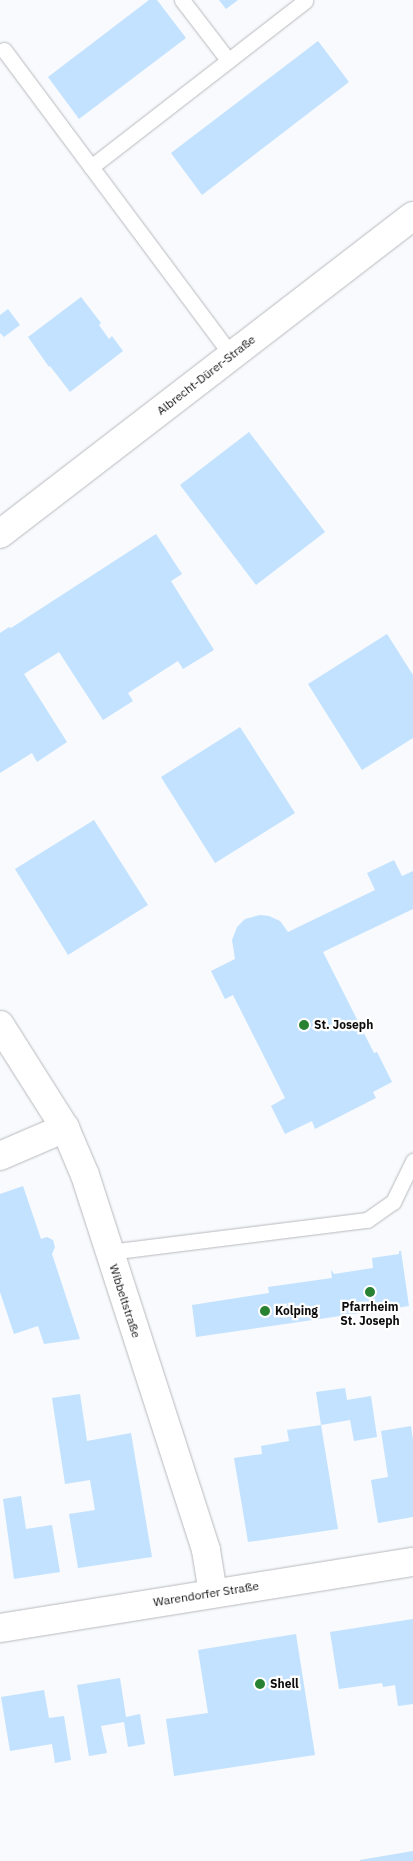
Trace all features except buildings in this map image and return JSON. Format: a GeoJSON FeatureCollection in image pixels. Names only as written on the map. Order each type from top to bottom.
{"type":"FeatureCollection","features":[{"type":"Feature","properties":{"kind":"street","name":"Albrecht-Dürer-Straße"},"geometry":{"type":"LineString","coordinates":[[0,534],[413,216]]}},
{"type":"Feature","properties":{"kind":"street","name":"Wibbeltstraße"},"geometry":{"type":"LineString","coordinates":[[0,1025],[65,1128],[85,1175],[206,1550],[213,1593]]}},
{"type":"Feature","properties":{"kind":"street"},"geometry":{"type":"LineString","coordinates":[[0,1156],[65,1128]]}},
{"type":"Feature","properties":{"kind":"street","name":"Warendorfer Straße"},"geometry":{"type":"LineString","coordinates":[[0,1628],[413,1562]]}},
{"type":"Feature","properties":{"kind":"lane"},"geometry":{"type":"LineString","coordinates":[[182,0],[228,60]]}},
{"type":"Feature","properties":{"kind":"lane"},"geometry":{"type":"LineString","coordinates":[[91,167],[305,1]]}},
{"type":"Feature","properties":{"kind":"lane"},"geometry":{"type":"LineString","coordinates":[[4,50],[231,355]]}},
{"type":"Feature","properties":{"kind":"lane"},"geometry":{"type":"LineString","coordinates":[[110,1252],[367,1220],[393,1202],[413,1161]]}},
{"type":"Feature","properties":{"kind":"place","name":"St. Joseph"},"geometry":{"type":"Point","coordinates":[304,1025]}},
{"type":"Feature","properties":{"kind":"place","name":"Pfarrheim St. Joseph"},"geometry":{"type":"Point","coordinates":[370,1292]}},
{"type":"Feature","properties":{"kind":"place","name":"Kolping"},"geometry":{"type":"Point","coordinates":[265,1311]}},
{"type":"Feature","properties":{"kind":"place","name":"Shell"},"geometry":{"type":"Point","coordinates":[260,1684]}}]}
